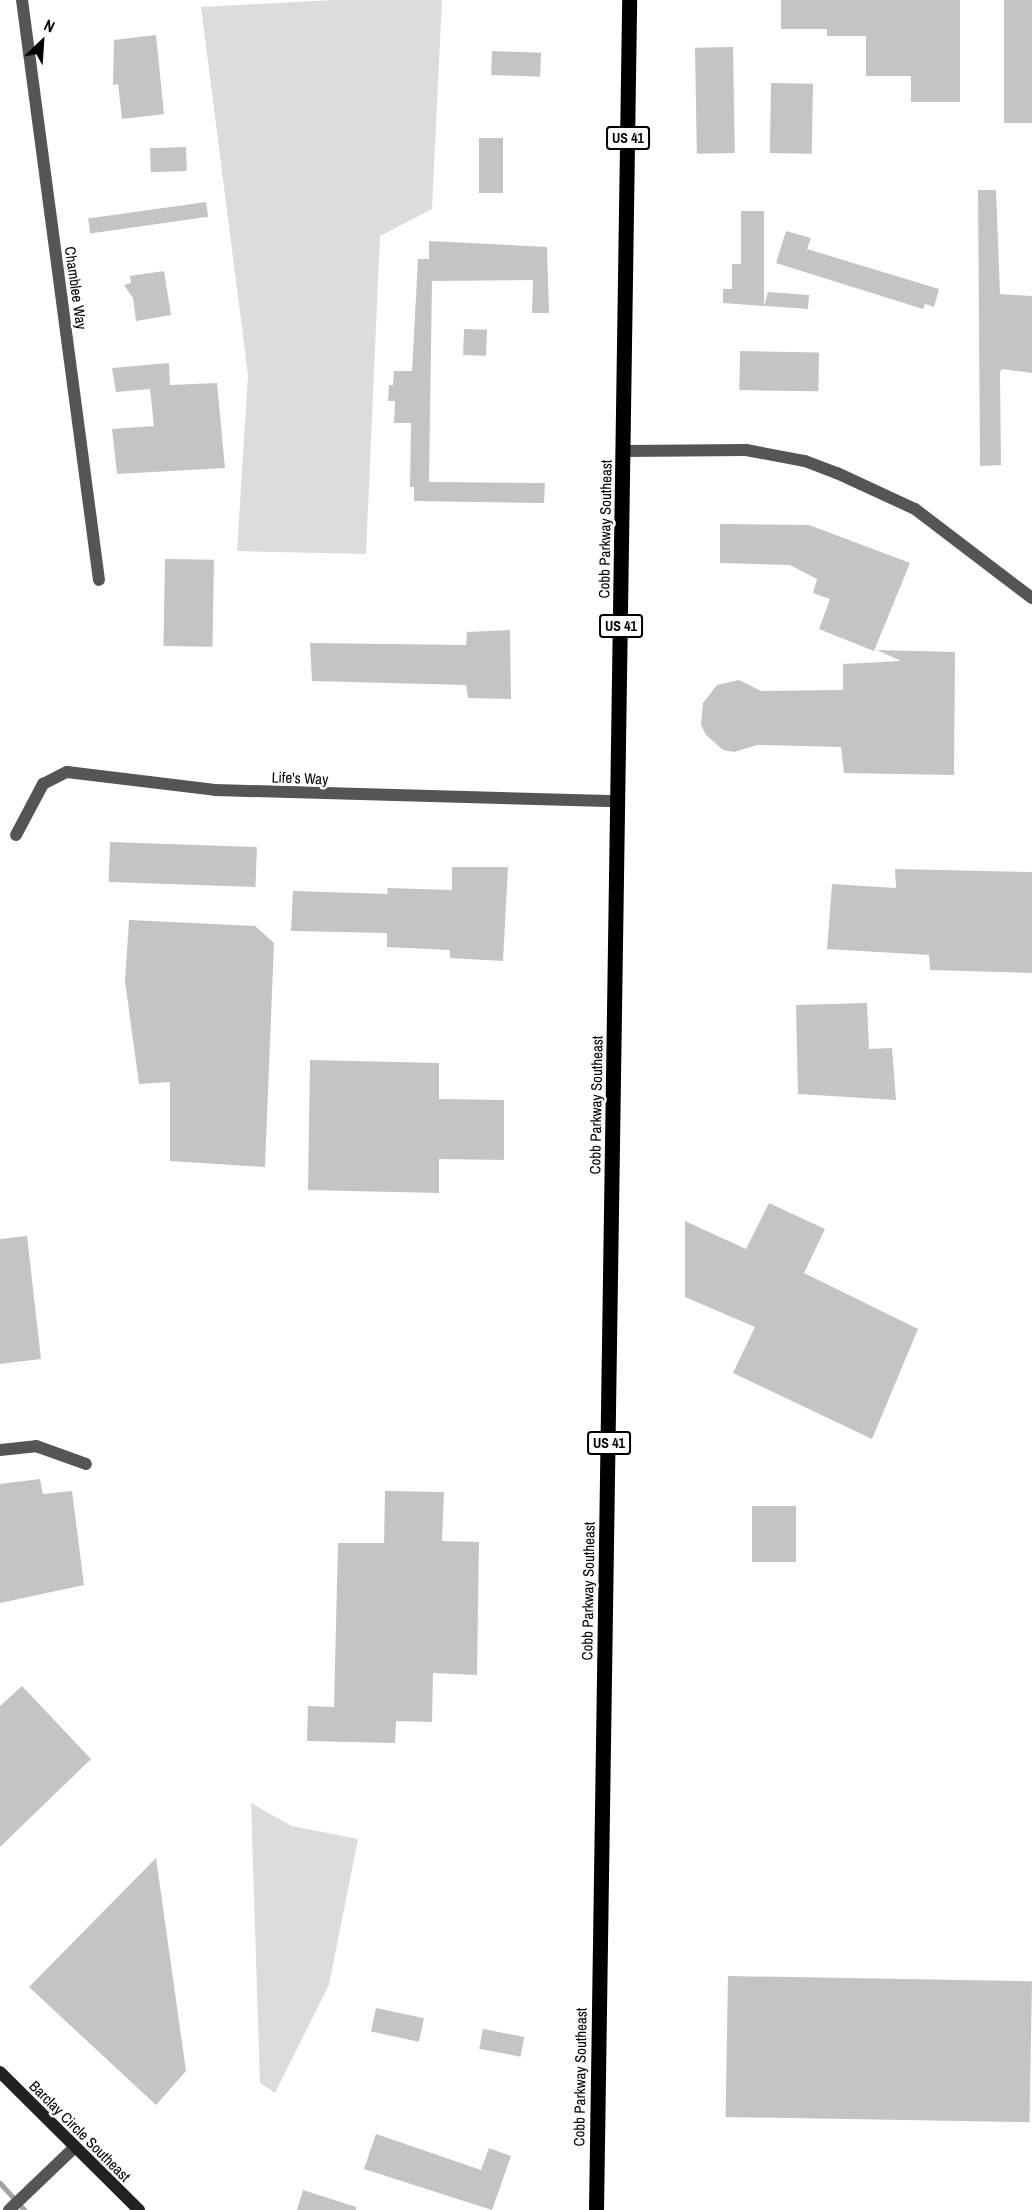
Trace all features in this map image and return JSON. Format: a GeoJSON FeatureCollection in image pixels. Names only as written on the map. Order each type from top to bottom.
{"type":"FeatureCollection","features":[{"type":"Feature","properties":{"kind":"main road","name":"Cobb Parkway Southeast"},"geometry":{"type":"LineString","coordinates":[[596,2210],[630,0]]}},
{"type":"Feature","properties":{"kind":"street","name":"Chamblee Way"},"geometry":{"type":"LineString","coordinates":[[21,0],[99,580]]}},
{"type":"Feature","properties":{"kind":"street"},"geometry":{"type":"LineString","coordinates":[[624,452],[746,450],[805,461],[915,509],[1032,598]]}},
{"type":"Feature","properties":{"kind":"street","name":"Life's Way"},"geometry":{"type":"LineString","coordinates":[[16,835],[39,790],[48,780],[67,772],[225,790],[617,801]]}},
{"type":"Feature","properties":{"kind":"street"},"geometry":{"type":"LineString","coordinates":[[0,1450],[36,1446],[86,1464]]}},
{"type":"Feature","properties":{"kind":"street","name":"Barclay Circle Southeast"},"geometry":{"type":"LineString","coordinates":[[0,2072],[139,2210]]}},
{"type":"Feature","properties":{"kind":"street"},"geometry":{"type":"LineString","coordinates":[[12,2207],[75,2147]]}},
{"type":"Feature","properties":{"kind":"shaded area"},"geometry":{"type":"Polygon","coordinates":[[[334,0],[442,0],[432,209],[380,236],[366,554],[237,551],[248,375],[201,7],[334,0]]]}},
{"type":"Feature","properties":{"kind":"shaded area"},"geometry":{"type":"Polygon","coordinates":[[[251,1803],[292,1826],[358,1839],[329,1985],[275,2093],[260,2083],[251,1803]]]}},
{"type":"Feature","properties":{"kind":"building"},"geometry":{"type":"Polygon","coordinates":[[[781,0],[960,0],[960,102],[911,102],[911,76],[866,76],[866,36],[827,36],[827,29],[781,29],[781,0]]]}},
{"type":"Feature","properties":{"kind":"building"},"geometry":{"type":"Polygon","coordinates":[[[1004,0],[1032,0],[1032,123],[1004,123],[1004,0]]]}},
{"type":"Feature","properties":{"kind":"building"},"geometry":{"type":"Polygon","coordinates":[[[156,35],[164,114],[122,119],[118,84],[113,85],[114,40],[156,35]]]}},
{"type":"Feature","properties":{"kind":"building"},"geometry":{"type":"Polygon","coordinates":[[[733,47],[735,153],[697,154],[695,48],[733,47]]]}},
{"type":"Feature","properties":{"kind":"building"},"geometry":{"type":"Polygon","coordinates":[[[492,51],[541,53],[540,77],[491,75],[492,51]]]}},
{"type":"Feature","properties":{"kind":"building"},"geometry":{"type":"Polygon","coordinates":[[[771,83],[813,84],[812,154],[770,153],[771,83]]]}},
{"type":"Feature","properties":{"kind":"building"},"geometry":{"type":"Polygon","coordinates":[[[479,138],[503,138],[503,193],[479,193],[479,138]]]}},
{"type":"Feature","properties":{"kind":"building"},"geometry":{"type":"Polygon","coordinates":[[[186,147],[187,171],[151,172],[150,148],[186,147]]]}},
{"type":"Feature","properties":{"kind":"building"},"geometry":{"type":"Polygon","coordinates":[[[978,190],[996,190],[1000,294],[1032,296],[1032,373],[1002,369],[1000,372],[1001,465],[980,466],[978,190]]]}},
{"type":"Feature","properties":{"kind":"building"},"geometry":{"type":"Polygon","coordinates":[[[206,202],[208,217],[90,233],[88,219],[206,202]]]}},
{"type":"Feature","properties":{"kind":"building"},"geometry":{"type":"Polygon","coordinates":[[[741,211],[764,211],[764,306],[723,303],[723,289],[732,289],[732,264],[741,264],[741,211]]]}},
{"type":"Feature","properties":{"kind":"building"},"geometry":{"type":"Polygon","coordinates":[[[786,231],[811,238],[807,249],[939,289],[934,307],[925,304],[923,309],[776,263],[786,231]]]}},
{"type":"Feature","properties":{"kind":"building"},"geometry":{"type":"Polygon","coordinates":[[[429,241],[547,247],[549,313],[532,313],[533,280],[432,281],[429,482],[545,483],[544,503],[414,501],[414,487],[410,487],[411,423],[394,423],[395,401],[388,401],[389,385],[393,385],[394,371],[412,371],[418,259],[429,259],[429,241]]]}},
{"type":"Feature","properties":{"kind":"building"},"geometry":{"type":"Polygon","coordinates":[[[164,271],[171,315],[136,321],[133,298],[124,285],[131,283],[130,276],[164,271]]]}},
{"type":"Feature","properties":{"kind":"building"},"geometry":{"type":"Polygon","coordinates":[[[768,292],[809,295],[808,309],[764,306],[768,292]]]}},
{"type":"Feature","properties":{"kind":"building"},"geometry":{"type":"Polygon","coordinates":[[[464,329],[487,330],[486,356],[463,355],[464,329]]]}},
{"type":"Feature","properties":{"kind":"building"},"geometry":{"type":"Polygon","coordinates":[[[740,351],[819,352],[818,391],[739,390],[740,351]]]}},
{"type":"Feature","properties":{"kind":"building"},"geometry":{"type":"Polygon","coordinates":[[[169,363],[170,385],[217,383],[225,468],[117,474],[112,429],[154,426],[150,389],[116,392],[112,368],[169,363]]]}},
{"type":"Feature","properties":{"kind":"building"},"geometry":{"type":"Polygon","coordinates":[[[720,524],[809,525],[910,563],[874,651],[819,629],[830,599],[813,593],[817,579],[790,565],[720,563],[720,524]]]}},
{"type":"Feature","properties":{"kind":"building"},"geometry":{"type":"Polygon","coordinates":[[[165,559],[214,560],[212,647],[163,646],[165,559]]]}},
{"type":"Feature","properties":{"kind":"building"},"geometry":{"type":"Polygon","coordinates":[[[510,630],[511,699],[468,698],[466,685],[312,681],[310,643],[466,645],[467,632],[510,630]]]}},
{"type":"Feature","properties":{"kind":"building"},"geometry":{"type":"Polygon","coordinates":[[[877,650],[955,652],[954,775],[844,773],[841,747],[757,745],[734,752],[723,750],[706,735],[701,725],[703,703],[717,685],[739,680],[761,691],[843,690],[843,664],[901,661],[877,650]]]}},
{"type":"Feature","properties":{"kind":"building"},"geometry":{"type":"Polygon","coordinates":[[[110,842],[257,847],[256,887],[109,882],[110,842]]]}},
{"type":"Feature","properties":{"kind":"building"},"geometry":{"type":"Polygon","coordinates":[[[452,867],[508,867],[503,961],[450,958],[450,950],[387,947],[387,933],[291,931],[293,891],[388,894],[387,888],[452,890],[452,867]]]}},
{"type":"Feature","properties":{"kind":"building"},"geometry":{"type":"Polygon","coordinates":[[[895,869],[1032,872],[1032,973],[930,970],[929,955],[827,949],[832,884],[896,888],[895,869]]]}},
{"type":"Feature","properties":{"kind":"building"},"geometry":{"type":"Polygon","coordinates":[[[129,920],[255,926],[274,943],[265,1167],[170,1161],[170,1082],[139,1084],[125,981],[129,920]]]}},
{"type":"Feature","properties":{"kind":"building"},"geometry":{"type":"Polygon","coordinates":[[[867,1003],[869,1049],[892,1048],[896,1100],[798,1094],[796,1005],[867,1003]]]}},
{"type":"Feature","properties":{"kind":"building"},"geometry":{"type":"Polygon","coordinates":[[[310,1060],[439,1063],[439,1099],[504,1100],[504,1160],[439,1159],[439,1193],[308,1190],[310,1060]]]}},
{"type":"Feature","properties":{"kind":"building"},"geometry":{"type":"Polygon","coordinates":[[[769,1203],[825,1229],[804,1273],[918,1329],[872,1439],[733,1373],[755,1327],[685,1297],[685,1221],[746,1249],[769,1203]]]}},
{"type":"Feature","properties":{"kind":"building"},"geometry":{"type":"Polygon","coordinates":[[[27,1236],[41,1359],[0,1364],[0,1239],[27,1236]]]}},
{"type":"Feature","properties":{"kind":"building"},"geometry":{"type":"Polygon","coordinates":[[[40,1479],[43,1494],[72,1491],[84,1585],[0,1603],[0,1484],[40,1479]]]}},
{"type":"Feature","properties":{"kind":"building"},"geometry":{"type":"Polygon","coordinates":[[[385,1491],[444,1492],[442,1541],[479,1542],[477,1675],[433,1673],[432,1722],[396,1721],[395,1743],[307,1741],[308,1706],[334,1707],[338,1543],[384,1543],[385,1491]]]}},
{"type":"Feature","properties":{"kind":"building"},"geometry":{"type":"Polygon","coordinates":[[[752,1506],[796,1506],[796,1562],[752,1562],[752,1506]]]}},
{"type":"Feature","properties":{"kind":"building"},"geometry":{"type":"Polygon","coordinates":[[[22,1686],[91,1759],[0,1847],[0,1706],[22,1686]]]}},
{"type":"Feature","properties":{"kind":"building"},"geometry":{"type":"Polygon","coordinates":[[[156,1858],[186,2071],[156,2105],[29,1987],[156,1858]]]}},
{"type":"Feature","properties":{"kind":"building"},"geometry":{"type":"Polygon","coordinates":[[[728,1976],[1032,1981],[1029,2122],[726,2117],[728,1976]]]}},
{"type":"Feature","properties":{"kind":"building"},"geometry":{"type":"Polygon","coordinates":[[[376,2008],[424,2018],[419,2042],[371,2031],[376,2008]]]}},
{"type":"Feature","properties":{"kind":"building"},"geometry":{"type":"Polygon","coordinates":[[[483,2029],[524,2037],[520,2057],[479,2049],[483,2029]]]}},
{"type":"Feature","properties":{"kind":"building"},"geometry":{"type":"Polygon","coordinates":[[[376,2134],[481,2170],[489,2148],[511,2156],[492,2210],[364,2169],[376,2134]]]}},
{"type":"Feature","properties":{"kind":"building"},"geometry":{"type":"Polygon","coordinates":[[[303,2190],[356,2207],[356,2210],[297,2210],[303,2190]]]}},
{"type":"Feature","properties":{"kind":"waterway"},"geometry":{"type":"LineString","coordinates":[[0,2183],[24,2210]]}}]}
